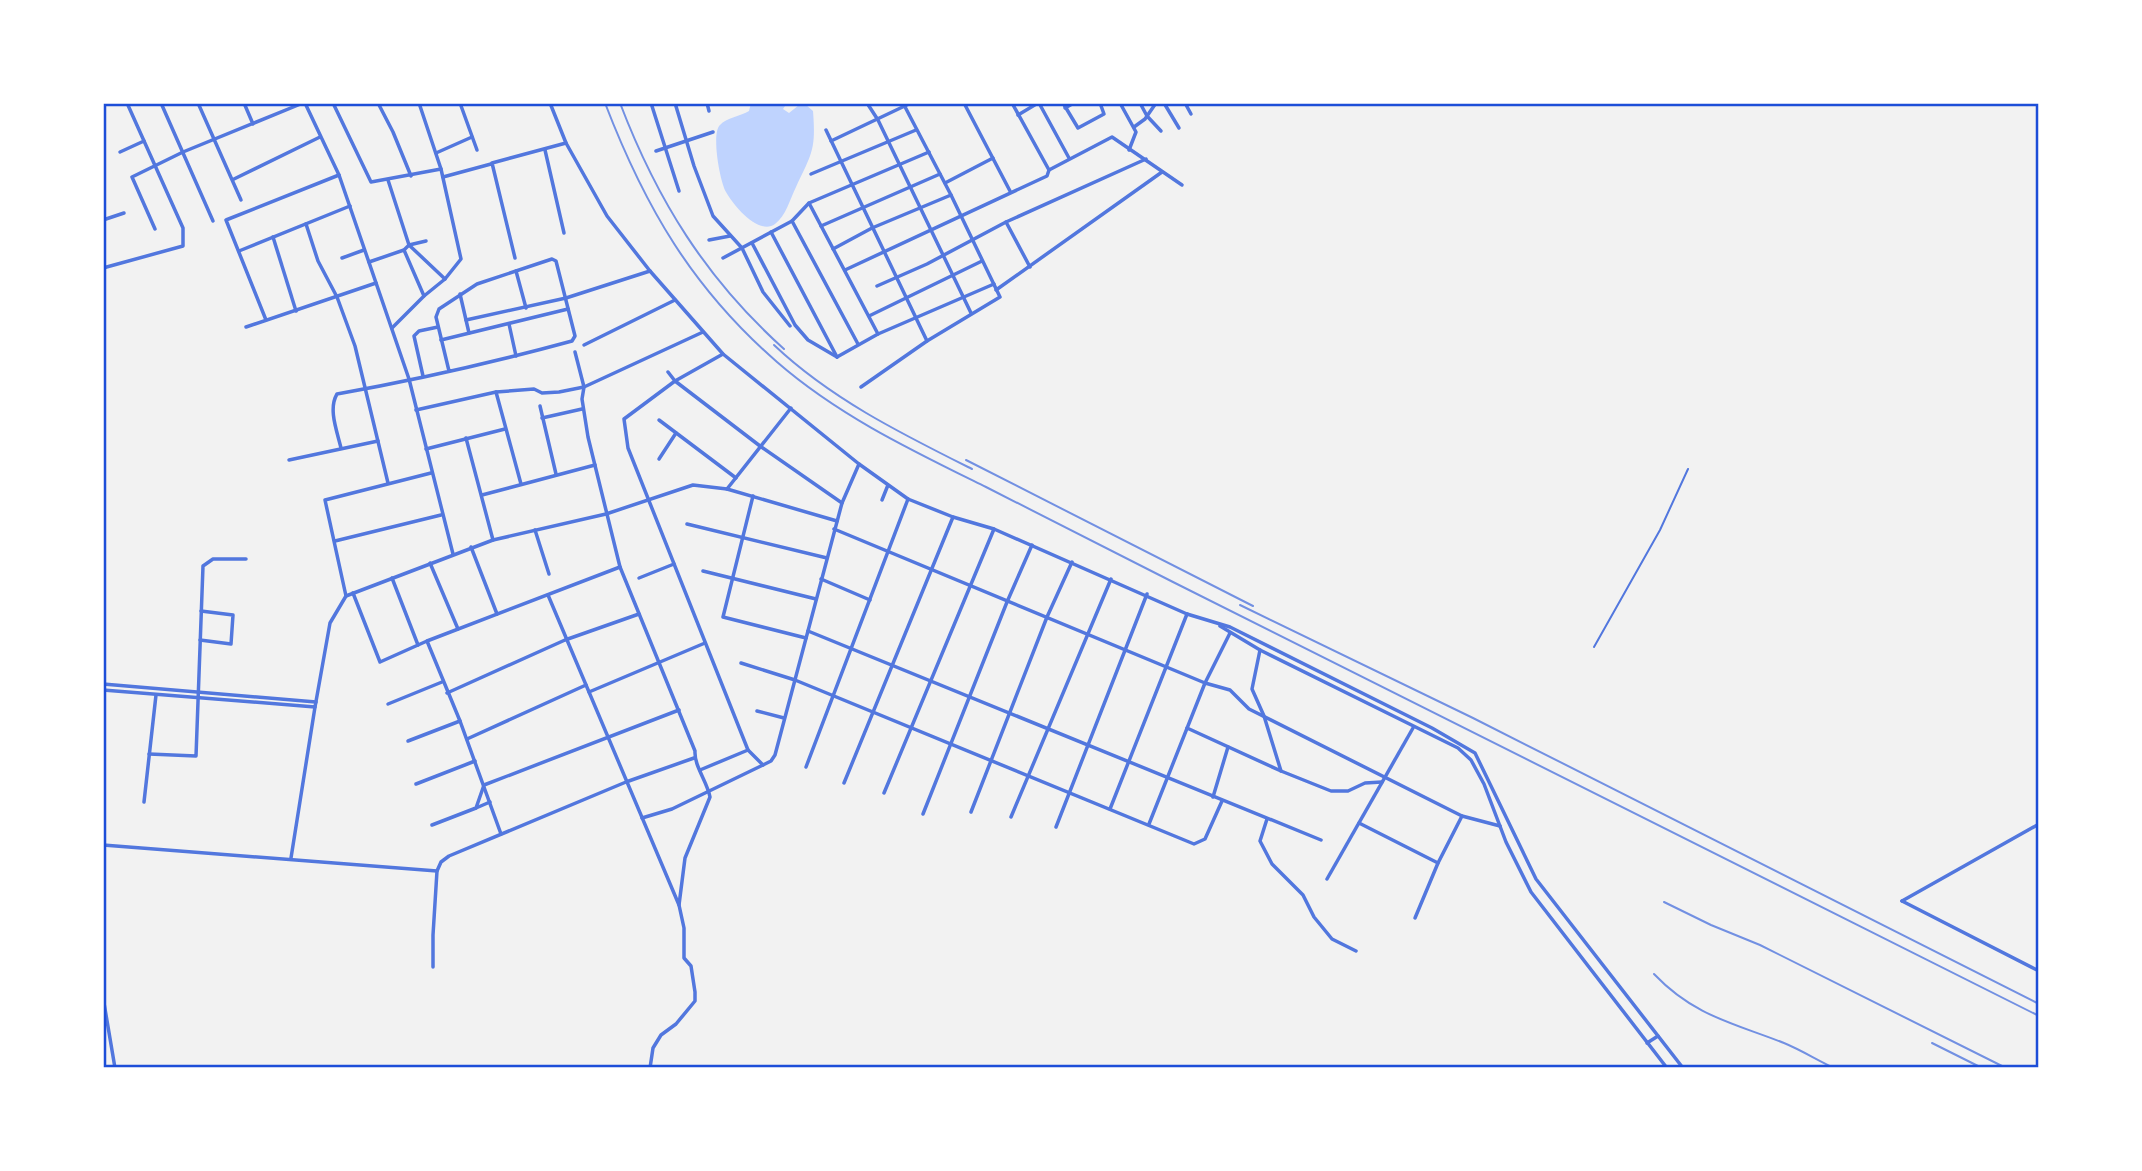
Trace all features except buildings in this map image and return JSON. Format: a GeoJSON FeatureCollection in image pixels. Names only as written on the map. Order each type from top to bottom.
{"type":"FeatureCollection","features":[{"type":"Feature","properties":{"kind":"street"},"geometry":{"type":"LineString","coordinates":[[103,268],[183,246],[183,228],[127,103]]}},
{"type":"Feature","properties":{"kind":"street"},"geometry":{"type":"LineString","coordinates":[[161,103],[213,220]]}},
{"type":"Feature","properties":{"kind":"street"},"geometry":{"type":"LineString","coordinates":[[206,103],[198,105],[242,200]]}},
{"type":"Feature","properties":{"kind":"street"},"geometry":{"type":"LineString","coordinates":[[244,103],[253,124]]}},
{"type":"Feature","properties":{"kind":"street"},"geometry":{"type":"LineString","coordinates":[[155,229],[132,177],[183,152],[304,103],[339,175],[409,379],[453,554]]}},
{"type":"Feature","properties":{"kind":"street"},"geometry":{"type":"LineString","coordinates":[[333,103],[369,180],[375,183],[441,169]]}},
{"type":"Feature","properties":{"kind":"street"},"geometry":{"type":"LineString","coordinates":[[378,103],[411,176]]}},
{"type":"Feature","properties":{"kind":"street"},"geometry":{"type":"LineString","coordinates":[[392,328],[445,279],[461,259],[441,169],[419,103]]}},
{"type":"Feature","properties":{"kind":"street"},"geometry":{"type":"LineString","coordinates":[[460,103],[477,150]]}},
{"type":"Feature","properties":{"kind":"street"},"geometry":{"type":"LineString","coordinates":[[550,103],[566,143],[607,216],[703,332],[723,354],[888,485],[908,499],[953,517],[994,529],[1147,594],[1187,614],[1243,633],[1475,753],[1536,879],[1683,1068]]}},
{"type":"Feature","properties":{"kind":"street"},"geometry":{"type":"LineString","coordinates":[[651,103],[679,191]]}},
{"type":"Feature","properties":{"kind":"street"},"geometry":{"type":"LineString","coordinates":[[675,103],[713,216],[742,248],[763,292],[790,326]]}},
{"type":"Feature","properties":{"kind":"street"},"geometry":{"type":"LineString","coordinates":[[707,103],[709,111]]}},
{"type":"Feature","properties":{"kind":"street"},"geometry":{"type":"LineString","coordinates":[[867,103],[889,142],[971,313]]}},
{"type":"Feature","properties":{"kind":"street"},"geometry":{"type":"LineString","coordinates":[[831,141],[911,103]]}},
{"type":"Feature","properties":{"kind":"street"},"geometry":{"type":"LineString","coordinates":[[1012,103],[1049,170]]}},
{"type":"Feature","properties":{"kind":"street"},"geometry":{"type":"LineString","coordinates":[[1018,115],[1038,103],[1069,158]]}},
{"type":"Feature","properties":{"kind":"street"},"geometry":{"type":"LineString","coordinates":[[1074,103],[1064,106],[1078,128],[1104,114],[1100,103]]}},
{"type":"Feature","properties":{"kind":"street"},"geometry":{"type":"LineString","coordinates":[[1120,103],[1136,132],[1129,150]]}},
{"type":"Feature","properties":{"kind":"street"},"geometry":{"type":"LineString","coordinates":[[1140,103],[1147,116],[1161,131]]}},
{"type":"Feature","properties":{"kind":"street"},"geometry":{"type":"LineString","coordinates":[[1133,127],[1147,116],[1156,103]]}},
{"type":"Feature","properties":{"kind":"street"},"geometry":{"type":"LineString","coordinates":[[1164,103],[1179,128]]}},
{"type":"Feature","properties":{"kind":"street"},"geometry":{"type":"LineString","coordinates":[[1185,103],[1191,114]]}},
{"type":"Feature","properties":{"kind":"street"},"geometry":{"type":"LineString","coordinates":[[967,104],[1010,192]]}},
{"type":"Feature","properties":{"kind":"street"},"geometry":{"type":"LineString","coordinates":[[861,387],[927,341],[1000,297],[904,105]]}},
{"type":"Feature","properties":{"kind":"street"},"geometry":{"type":"LineString","coordinates":[[826,130],[927,341]]}},
{"type":"Feature","properties":{"kind":"street"},"geometry":{"type":"LineString","coordinates":[[811,174],[916,130]]}},
{"type":"Feature","properties":{"kind":"street"},"geometry":{"type":"LineString","coordinates":[[656,150],[713,132]]}},
{"type":"Feature","properties":{"kind":"street"},"geometry":{"type":"LineString","coordinates":[[233,179],[320,137]]}},
{"type":"Feature","properties":{"kind":"street"},"geometry":{"type":"LineString","coordinates":[[436,153],[472,137]]}},
{"type":"Feature","properties":{"kind":"street"},"geometry":{"type":"LineString","coordinates":[[845,270],[1047,176],[1049,170],[1069,158],[1112,137],[1182,185]]}},
{"type":"Feature","properties":{"kind":"street"},"geometry":{"type":"LineString","coordinates":[[120,152],[144,141]]}},
{"type":"Feature","properties":{"kind":"street"},"geometry":{"type":"LineString","coordinates":[[443,177],[566,143]]}},
{"type":"Feature","properties":{"kind":"street"},"geometry":{"type":"LineString","coordinates":[[545,150],[564,233]]}},
{"type":"Feature","properties":{"kind":"street"},"geometry":{"type":"LineString","coordinates":[[723,258],[792,221],[809,203],[929,152]]}},
{"type":"Feature","properties":{"kind":"street"},"geometry":{"type":"LineString","coordinates":[[945,183],[993,158]]}},
{"type":"Feature","properties":{"kind":"street"},"geometry":{"type":"LineString","coordinates":[[877,286],[943,256],[1006,222],[1146,159]]}},
{"type":"Feature","properties":{"kind":"street"},"geometry":{"type":"LineString","coordinates":[[492,163],[515,258]]}},
{"type":"Feature","properties":{"kind":"street"},"geometry":{"type":"LineString","coordinates":[[996,290],[1162,172]]}},
{"type":"Feature","properties":{"kind":"street"},"geometry":{"type":"LineString","coordinates":[[821,226],[940,174]]}},
{"type":"Feature","properties":{"kind":"street"},"geometry":{"type":"LineString","coordinates":[[266,320],[226,220],[339,175]]}},
{"type":"Feature","properties":{"kind":"street"},"geometry":{"type":"LineString","coordinates":[[388,180],[409,244],[445,279]]}},
{"type":"Feature","properties":{"kind":"street"},"geometry":{"type":"LineString","coordinates":[[833,249],[872,228],[951,195]]}},
{"type":"Feature","properties":{"kind":"street"},"geometry":{"type":"LineString","coordinates":[[809,203],[878,334]]}},
{"type":"Feature","properties":{"kind":"street"},"geometry":{"type":"LineString","coordinates":[[239,251],[350,206]]}},
{"type":"Feature","properties":{"kind":"street"},"geometry":{"type":"LineString","coordinates":[[103,220],[124,213]]}},
{"type":"Feature","properties":{"kind":"street"},"geometry":{"type":"LineString","coordinates":[[792,221],[858,344]]}},
{"type":"Feature","properties":{"kind":"street"},"geometry":{"type":"LineString","coordinates":[[1006,222],[1030,267]]}},
{"type":"Feature","properties":{"kind":"street"},"geometry":{"type":"LineString","coordinates":[[306,224],[318,261],[337,297],[355,345],[388,483]]}},
{"type":"Feature","properties":{"kind":"street"},"geometry":{"type":"LineString","coordinates":[[771,232],[837,357]]}},
{"type":"Feature","properties":{"kind":"street"},"geometry":{"type":"LineString","coordinates":[[709,240],[730,236]]}},
{"type":"Feature","properties":{"kind":"street"},"geometry":{"type":"LineString","coordinates":[[273,237],[296,311]]}},
{"type":"Feature","properties":{"kind":"street"},"geometry":{"type":"LineString","coordinates":[[369,262],[404,250],[409,244],[426,241]]}},
{"type":"Feature","properties":{"kind":"street"},"geometry":{"type":"LineString","coordinates":[[752,243],[795,324],[808,340],[837,357]]}},
{"type":"Feature","properties":{"kind":"street"},"geometry":{"type":"LineString","coordinates":[[342,258],[364,250]]}},
{"type":"Feature","properties":{"kind":"street"},"geometry":{"type":"LineString","coordinates":[[404,250],[424,296]]}},
{"type":"Feature","properties":{"kind":"street"},"geometry":{"type":"LineString","coordinates":[[341,448],[335,421],[337,394],[449,371],[516,356],[572,341],[575,336],[556,261],[552,259],[477,284],[439,309],[436,317],[449,371]]}},
{"type":"Feature","properties":{"kind":"street"},"geometry":{"type":"LineString","coordinates":[[869,316],[982,261]]}},
{"type":"Feature","properties":{"kind":"street"},"geometry":{"type":"LineString","coordinates":[[516,271],[526,307]]}},
{"type":"Feature","properties":{"kind":"street"},"geometry":{"type":"LineString","coordinates":[[466,320],[566,298],[650,271]]}},
{"type":"Feature","properties":{"kind":"street"},"geometry":{"type":"LineString","coordinates":[[246,327],[376,283]]}},
{"type":"Feature","properties":{"kind":"street"},"geometry":{"type":"LineString","coordinates":[[837,357],[916,316],[965,298],[993,284]]}},
{"type":"Feature","properties":{"kind":"street"},"geometry":{"type":"LineString","coordinates":[[460,294],[469,334]]}},
{"type":"Feature","properties":{"kind":"street"},"geometry":{"type":"LineString","coordinates":[[584,345],[675,300]]}},
{"type":"Feature","properties":{"kind":"street"},"geometry":{"type":"LineString","coordinates":[[441,340],[568,309]]}},
{"type":"Feature","properties":{"kind":"street"},"geometry":{"type":"LineString","coordinates":[[509,324],[516,356]]}},
{"type":"Feature","properties":{"kind":"street"},"geometry":{"type":"LineString","coordinates":[[423,376],[414,335],[419,331],[438,327]]}},
{"type":"Feature","properties":{"kind":"street"},"geometry":{"type":"LineString","coordinates":[[416,410],[496,393],[534,389],[542,393],[559,392],[584,387],[703,332]]}},
{"type":"Feature","properties":{"kind":"street"},"geometry":{"type":"LineString","coordinates":[[575,352],[584,387],[582,409],[620,567],[679,710],[710,797],[685,858],[679,905]]}},
{"type":"Feature","properties":{"kind":"street"},"geometry":{"type":"LineString","coordinates":[[723,354],[675,381],[624,419],[628,448],[705,643],[748,750],[763,765]]}},
{"type":"Feature","properties":{"kind":"street"},"geometry":{"type":"LineString","coordinates":[[668,372],[675,381],[760,446],[842,503]]}},
{"type":"Feature","properties":{"kind":"street"},"geometry":{"type":"LineString","coordinates":[[496,393],[521,484]]}},
{"type":"Feature","properties":{"kind":"street"},"geometry":{"type":"LineString","coordinates":[[540,406],[556,474]]}},
{"type":"Feature","properties":{"kind":"street"},"geometry":{"type":"LineString","coordinates":[[727,489],[791,408]]}},
{"type":"Feature","properties":{"kind":"street"},"geometry":{"type":"LineString","coordinates":[[542,418],[582,409]]}},
{"type":"Feature","properties":{"kind":"street"},"geometry":{"type":"LineString","coordinates":[[659,420],[736,478]]}},
{"type":"Feature","properties":{"kind":"street"},"geometry":{"type":"LineString","coordinates":[[426,450],[505,429]]}},
{"type":"Feature","properties":{"kind":"street"},"geometry":{"type":"LineString","coordinates":[[659,459],[676,433]]}},
{"type":"Feature","properties":{"kind":"street"},"geometry":{"type":"LineString","coordinates":[[466,438],[493,540]]}},
{"type":"Feature","properties":{"kind":"street"},"geometry":{"type":"LineString","coordinates":[[289,460],[379,441]]}},
{"type":"Feature","properties":{"kind":"street"},"geometry":{"type":"LineString","coordinates":[[642,818],[672,809],[771,761],[775,755],[834,530],[859,464]]}},
{"type":"Feature","properties":{"kind":"street"},"geometry":{"type":"LineString","coordinates":[[482,495],[595,465]]}},
{"type":"Feature","properties":{"kind":"street"},"geometry":{"type":"LineString","coordinates":[[346,596],[325,500],[431,473]]}},
{"type":"Feature","properties":{"kind":"street"},"geometry":{"type":"LineString","coordinates":[[291,858],[330,623],[346,596],[471,547],[606,514],[692,485],[727,489],[837,521]]}},
{"type":"Feature","properties":{"kind":"street"},"geometry":{"type":"LineString","coordinates":[[882,500],[888,485]]}},
{"type":"Feature","properties":{"kind":"street"},"geometry":{"type":"LineString","coordinates":[[753,496],[723,614],[725,619],[806,638]]}},
{"type":"Feature","properties":{"kind":"street"},"geometry":{"type":"LineString","coordinates":[[806,767],[908,499]]}},
{"type":"Feature","properties":{"kind":"street"},"geometry":{"type":"LineString","coordinates":[[334,542],[442,515]]}},
{"type":"Feature","properties":{"kind":"street"},"geometry":{"type":"LineString","coordinates":[[844,783],[929,570],[953,517]]}},
{"type":"Feature","properties":{"kind":"street"},"geometry":{"type":"LineString","coordinates":[[687,524],[827,558]]}},
{"type":"Feature","properties":{"kind":"street"},"geometry":{"type":"LineString","coordinates":[[884,793],[994,529]]}},
{"type":"Feature","properties":{"kind":"street"},"geometry":{"type":"LineString","coordinates":[[535,530],[549,574]]}},
{"type":"Feature","properties":{"kind":"street"},"geometry":{"type":"LineString","coordinates":[[834,530],[1205,683],[1230,690],[1249,709],[1383,780],[1462,816],[1500,826]]}},
{"type":"Feature","properties":{"kind":"street"},"geometry":{"type":"LineString","coordinates":[[923,814],[1032,545]]}},
{"type":"Feature","properties":{"kind":"street"},"geometry":{"type":"LineString","coordinates":[[471,547],[497,614]]}},
{"type":"Feature","properties":{"kind":"street"},"geometry":{"type":"LineString","coordinates":[[149,754],[196,757],[204,566],[213,559],[246,559]]}},
{"type":"Feature","properties":{"kind":"street"},"geometry":{"type":"LineString","coordinates":[[971,811],[1047,617],[1072,562]]}},
{"type":"Feature","properties":{"kind":"street"},"geometry":{"type":"LineString","coordinates":[[430,563],[458,629]]}},
{"type":"Feature","properties":{"kind":"street"},"geometry":{"type":"LineString","coordinates":[[639,578],[674,564]]}},
{"type":"Feature","properties":{"kind":"street"},"geometry":{"type":"LineString","coordinates":[[353,593],[380,662],[427,641],[620,567]]}},
{"type":"Feature","properties":{"kind":"street"},"geometry":{"type":"LineString","coordinates":[[704,571],[816,599]]}},
{"type":"Feature","properties":{"kind":"street"},"geometry":{"type":"LineString","coordinates":[[392,578],[418,645]]}},
{"type":"Feature","properties":{"kind":"street"},"geometry":{"type":"LineString","coordinates":[[821,579],[870,600]]}},
{"type":"Feature","properties":{"kind":"street"},"geometry":{"type":"LineString","coordinates":[[1011,817],[1111,579]]}},
{"type":"Feature","properties":{"kind":"street"},"geometry":{"type":"LineString","coordinates":[[1056,827],[1147,594]]}},
{"type":"Feature","properties":{"kind":"street"},"geometry":{"type":"LineString","coordinates":[[548,595],[679,905],[684,928],[684,958],[691,966],[695,1001],[676,1024],[661,1035],[653,1048],[650,1068]]}},
{"type":"Feature","properties":{"kind":"street"},"geometry":{"type":"LineString","coordinates":[[200,639],[231,644],[233,615],[201,611]]}},
{"type":"Feature","properties":{"kind":"street"},"geometry":{"type":"LineString","coordinates":[[446,692],[565,640],[639,614]]}},
{"type":"Feature","properties":{"kind":"street"},"geometry":{"type":"LineString","coordinates":[[1110,809],[1187,614]]}},
{"type":"Feature","properties":{"kind":"street"},"geometry":{"type":"LineString","coordinates":[[1219,625],[1260,650],[1458,748],[1471,760],[1484,784],[1518,869],[1531,892],[1667,1068]]}},
{"type":"Feature","properties":{"kind":"street"},"geometry":{"type":"LineString","coordinates":[[807,631],[1321,840]]}},
{"type":"Feature","properties":{"kind":"street"},"geometry":{"type":"LineString","coordinates":[[1149,824],[1205,683],[1230,633]]}},
{"type":"Feature","properties":{"kind":"street"},"geometry":{"type":"LineString","coordinates":[[427,641],[501,834]]}},
{"type":"Feature","properties":{"kind":"street"},"geometry":{"type":"LineString","coordinates":[[589,692],[705,643]]}},
{"type":"Feature","properties":{"kind":"street"},"geometry":{"type":"LineString","coordinates":[[1260,650],[1252,689],[1264,716],[1281,771]]}},
{"type":"Feature","properties":{"kind":"street"},"geometry":{"type":"LineString","coordinates":[[741,663],[795,680],[1194,844],[1199,843],[1209,831],[1222,801]]}},
{"type":"Feature","properties":{"kind":"street"},"geometry":{"type":"LineString","coordinates":[[388,704],[442,681]]}},
{"type":"Feature","properties":{"kind":"street"},"geometry":{"type":"LineString","coordinates":[[103,684],[199,696],[316,705]]}},
{"type":"Feature","properties":{"kind":"street"},"geometry":{"type":"LineString","coordinates":[[466,739],[586,685]]}},
{"type":"Feature","properties":{"kind":"street"},"geometry":{"type":"LineString","coordinates":[[103,690],[199,696]]}},
{"type":"Feature","properties":{"kind":"street"},"geometry":{"type":"LineString","coordinates":[[144,802],[156,695]]}},
{"type":"Feature","properties":{"kind":"street"},"geometry":{"type":"LineString","coordinates":[[1374,708],[1377,701]]}},
{"type":"Feature","properties":{"kind":"street"},"geometry":{"type":"LineString","coordinates":[[476,807],[484,785],[679,710]]}},
{"type":"Feature","properties":{"kind":"street"},"geometry":{"type":"LineString","coordinates":[[757,711],[784,719]]}},
{"type":"Feature","properties":{"kind":"street"},"geometry":{"type":"LineString","coordinates":[[408,741],[460,722]]}},
{"type":"Feature","properties":{"kind":"street"},"geometry":{"type":"LineString","coordinates":[[1187,728],[1281,771],[1338,793],[1383,780]]}},
{"type":"Feature","properties":{"kind":"street"},"geometry":{"type":"LineString","coordinates":[[1327,879],[1413,728]]}},
{"type":"Feature","properties":{"kind":"street"},"geometry":{"type":"LineString","coordinates":[[1213,797],[1228,747]]}},
{"type":"Feature","properties":{"kind":"street"},"geometry":{"type":"LineString","coordinates":[[701,770],[748,750]]}},
{"type":"Feature","properties":{"kind":"street"},"geometry":{"type":"LineString","coordinates":[[433,967],[437,872],[441,862],[449,856],[626,782],[694,758]]}},
{"type":"Feature","properties":{"kind":"street"},"geometry":{"type":"LineString","coordinates":[[416,784],[475,761]]}},
{"type":"Feature","properties":{"kind":"street"},"geometry":{"type":"LineString","coordinates":[[432,825],[489,802]]}},
{"type":"Feature","properties":{"kind":"street"},"geometry":{"type":"LineString","coordinates":[[1415,918],[1438,863],[1462,816]]}},
{"type":"Feature","properties":{"kind":"street"},"geometry":{"type":"LineString","coordinates":[[1267,819],[1260,841],[1272,864],[1303,895],[1314,917],[1332,939],[1356,951]]}},
{"type":"Feature","properties":{"kind":"street"},"geometry":{"type":"LineString","coordinates":[[1359,823],[1438,863]]}},
{"type":"Feature","properties":{"kind":"street"},"geometry":{"type":"LineString","coordinates":[[2039,824],[1902,901],[2039,971]]}},
{"type":"Feature","properties":{"kind":"street"},"geometry":{"type":"LineString","coordinates":[[103,845],[291,858],[437,872]]}},
{"type":"Feature","properties":{"kind":"street"},"geometry":{"type":"LineString","coordinates":[[103,997],[115,1068]]}},
{"type":"Feature","properties":{"kind":"street"},"geometry":{"type":"LineString","coordinates":[[1647,1043],[1658,1035]]}},
{"type":"Feature","properties":{"kind":"lane"},"geometry":{"type":"LineString","coordinates":[[1594,647],[1660,530],[1688,469]]}},
{"type":"Feature","properties":{"kind":"water"},"geometry":{"type":"Polygon","coordinates":[[[751,103],[787,103],[783,109],[789,113],[805,104],[813,111],[814,135],[809,158],[785,212],[779,221],[769,227],[754,223],[729,198],[717,158],[716,137],[720,125],[749,111],[751,103]]]}},
{"type":"Feature","properties":{"kind":"railway"},"geometry":{"type":"LineString","coordinates":[[605,103],[637,177],[674,244],[696,275],[720,305],[777,362],[851,416],[931,460],[2039,1016]]}},
{"type":"Feature","properties":{"kind":"railway"},"geometry":{"type":"LineString","coordinates":[[620,103],[650,173],[687,236],[731,295],[784,349]]}},
{"type":"Feature","properties":{"kind":"railway"},"geometry":{"type":"LineString","coordinates":[[774,345],[843,399],[972,469]]}},
{"type":"Feature","properties":{"kind":"railway"},"geometry":{"type":"LineString","coordinates":[[966,460],[1253,606]]}},
{"type":"Feature","properties":{"kind":"railway"},"geometry":{"type":"LineString","coordinates":[[1240,605],[1473,718],[2039,1004]]}},
{"type":"Feature","properties":{"kind":"railway"},"geometry":{"type":"LineString","coordinates":[[1664,902],[1760,945],[2006,1068]]}},
{"type":"Feature","properties":{"kind":"railway"},"geometry":{"type":"LineString","coordinates":[[1654,974],[1684,1000],[1699,1009],[1790,1046],[1834,1068]]}},
{"type":"Feature","properties":{"kind":"railway"},"geometry":{"type":"LineString","coordinates":[[1932,1043],[1982,1068]]}}]}
